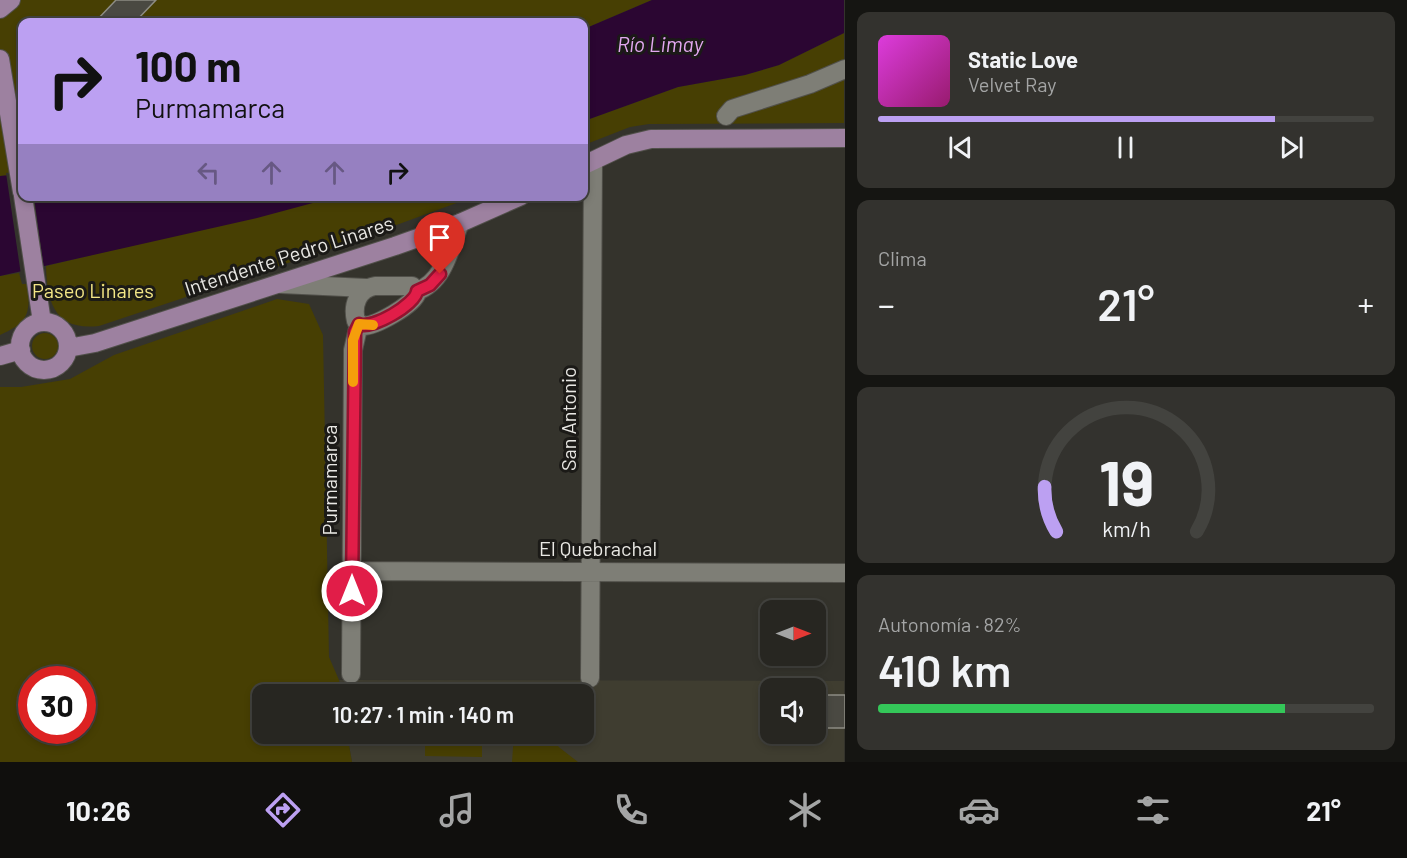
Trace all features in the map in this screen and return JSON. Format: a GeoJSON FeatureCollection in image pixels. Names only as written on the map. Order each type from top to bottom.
{"type":"FeatureCollection","features":[{"type":"Feature","properties":{"kind":"main road"},"geometry":{"type":"LineString","coordinates":[[0,9],[12,0]]}},
{"type":"Feature","properties":{"kind":"main road"},"geometry":{"type":"LineString","coordinates":[[0,59],[18,161]]}},
{"type":"Feature","properties":{"kind":"main road"},"geometry":{"type":"LineString","coordinates":[[588,163],[626,145],[651,139],[844,138]]}},
{"type":"Feature","properties":{"kind":"main road"},"geometry":{"type":"LineString","coordinates":[[24,201],[42,322]]}},
{"type":"Feature","properties":{"kind":"main road","name":"Intendente Pedro Linares"},"geometry":{"type":"LineString","coordinates":[[68,348],[95,343],[460,223],[509,201]]}},
{"type":"Feature","properties":{"kind":"main road"},"geometry":{"type":"LineString","coordinates":[[42,322],[60,329],[68,348],[58,365],[45,370],[27,363],[21,350],[21,339],[27,330],[42,322]]}},
{"type":"Feature","properties":{"kind":"main road"},"geometry":{"type":"LineString","coordinates":[[0,356],[21,350]]}},
{"type":"Feature","properties":{"kind":"street"},"geometry":{"type":"LineString","coordinates":[[726,116],[732,109],[791,91],[844,69]]}},
{"type":"Feature","properties":{"kind":"street","name":"San Antonio"},"geometry":{"type":"LineString","coordinates":[[588,163],[590,678]]}},
{"type":"Feature","properties":{"kind":"street"},"geometry":{"type":"LineString","coordinates":[[359,324],[368,326],[378,323],[413,300],[417,291],[430,285],[437,278],[460,223]]}},
{"type":"Feature","properties":{"kind":"street"},"geometry":{"type":"LineString","coordinates":[[275,283],[366,288],[409,286],[417,291]]}},
{"type":"Feature","properties":{"kind":"street","name":"Purmamarca"},"geometry":{"type":"LineString","coordinates":[[351,674],[353,350],[359,324],[355,308],[358,296],[366,288]]}},
{"type":"Feature","properties":{"kind":"street","name":"El Quebrachal"},"geometry":{"type":"LineString","coordinates":[[352,571],[844,573]]}},
{"type":"Feature","properties":{"kind":"shaded area"},"geometry":{"type":"Polygon","coordinates":[[[339,680],[760,681],[760,744],[826,744],[826,681],[844,681],[844,762],[352,762],[349,744],[594,744],[594,684],[340,684],[339,680]]]}},
{"type":"Feature","properties":{"kind":"green space"},"geometry":{"type":"Polygon","coordinates":[[[0,0],[652,0],[588,27],[588,18],[18,18],[18,174],[0,176],[0,0]]]}},
{"type":"Feature","properties":{"kind":"green space"},"geometry":{"type":"Polygon","coordinates":[[[844,33],[844,123],[649,124],[630,127],[588,143],[588,120],[678,87],[745,75],[779,65],[844,33]]]}},
{"type":"Feature","properties":{"kind":"green space","name":"Paseo Linares"},"geometry":{"type":"Polygon","coordinates":[[[318,201],[462,201],[339,246],[99,326],[72,324],[56,312],[49,292],[46,266],[318,201]]]}},
{"type":"Feature","properties":{"kind":"green space"},"geometry":{"type":"Polygon","coordinates":[[[19,273],[22,284],[28,284],[28,310],[17,326],[0,335],[0,276],[19,273]]]}},
{"type":"Feature","properties":{"kind":"green space"},"geometry":{"type":"Polygon","coordinates":[[[277,299],[309,304],[323,335],[329,657],[340,684],[252,684],[252,744],[349,744],[352,762],[0,762],[0,387],[21,387],[70,379],[114,355],[277,299]]]}},
{"type":"Feature","properties":{"kind":"green space"},"geometry":{"type":"Polygon","coordinates":[[[45,333],[54,337],[58,346],[54,355],[45,359],[36,355],[32,346],[36,337],[45,333]]]}},
{"type":"Feature","properties":{"kind":"green space"},"geometry":{"type":"Polygon","coordinates":[[[425,744],[482,744],[482,757],[425,756],[425,744]]]}},
{"type":"Feature","properties":{"kind":"green space"},"geometry":{"type":"Polygon","coordinates":[[[513,744],[556,744],[578,762],[512,762],[513,744]]]}},
{"type":"Feature","properties":{"kind":"water","name":"Río Limay"},"geometry":{"type":"Polygon","coordinates":[[[652,0],[844,0],[844,33],[779,65],[745,75],[678,87],[588,120],[588,27],[652,0]]]}},
{"type":"Feature","properties":{"kind":"water"},"geometry":{"type":"Polygon","coordinates":[[[18,174],[18,201],[320,201],[257,218],[0,276],[0,176],[18,174]]]}},
{"type":"Feature","properties":{"kind":"pier"},"geometry":{"type":"Polygon","coordinates":[[[18,172],[18,201],[35,201],[44,269],[21,275],[6,173],[18,172]]]}},
{"type":"Feature","properties":{"kind":"building"},"geometry":{"type":"Polygon","coordinates":[[[116,0],[156,0],[139,18],[99,18],[116,0]]]}},
{"type":"Feature","properties":{"kind":"building"},"geometry":{"type":"Polygon","coordinates":[[[826,695],[845,695],[845,728],[826,728],[826,695]]]}},
{"type":"Feature","properties":{"kind":"slow traffic"},"geometry":{"type":"LineString","coordinates":[[353,382],[355,332],[359,324],[373,325]]}},
{"type":"Feature","properties":{"kind":"route"},"geometry":{"type":"LineString","coordinates":[[352,591],[353,340],[355,332],[359,324],[368,326],[378,323],[413,300],[417,296],[417,291],[435,282],[440,274]]}}]}
